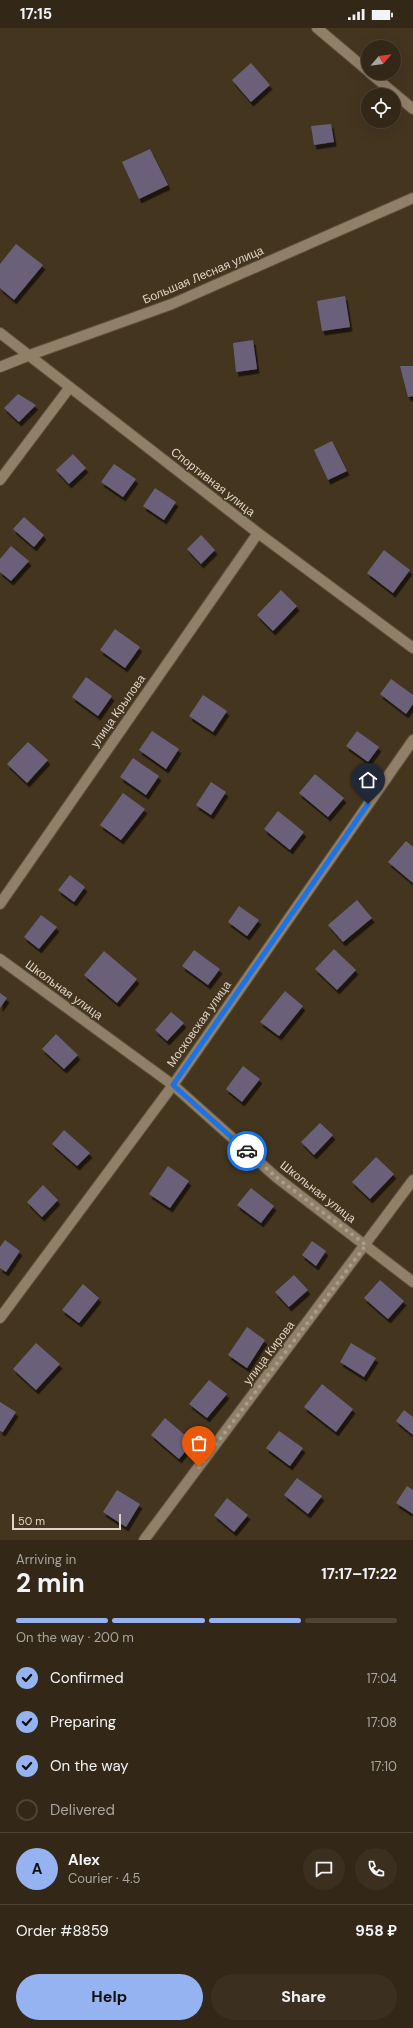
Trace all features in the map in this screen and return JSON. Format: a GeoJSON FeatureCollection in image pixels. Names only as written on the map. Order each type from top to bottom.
{"type":"FeatureCollection","features":[{"type":"Feature","properties":{"kind":"street"},"geometry":{"type":"LineString","coordinates":[[317,28],[361,65]]}},
{"type":"Feature","properties":{"kind":"street"},"geometry":{"type":"LineString","coordinates":[[378,80],[413,109]]}},
{"type":"Feature","properties":{"kind":"street","name":"Большая Лесная улица"},"geometry":{"type":"LineString","coordinates":[[0,367],[172,304],[413,198]]}},
{"type":"Feature","properties":{"kind":"street","name":"Спортивная улица"},"geometry":{"type":"LineString","coordinates":[[0,333],[258,533],[413,648]]}},
{"type":"Feature","properties":{"kind":"street"},"geometry":{"type":"LineString","coordinates":[[0,480],[70,387]]}},
{"type":"Feature","properties":{"kind":"street","name":"улица Крылова"},"geometry":{"type":"LineString","coordinates":[[0,904],[258,533]]}},
{"type":"Feature","properties":{"kind":"street","name":"Московская улица"},"geometry":{"type":"LineString","coordinates":[[0,1318],[173,1085],[413,740]]}},
{"type":"Feature","properties":{"kind":"street","name":"Школьная улица"},"geometry":{"type":"LineString","coordinates":[[0,958],[173,1085],[276,1177],[413,1282]]}},
{"type":"Feature","properties":{"kind":"street","name":"улица Кирова"},"geometry":{"type":"LineString","coordinates":[[144,1540],[366,1245],[413,1180]]}},
{"type":"Feature","properties":{"kind":"building"},"geometry":{"type":"Polygon","coordinates":[[[251,63],[270,85],[251,102],[232,80],[251,63]]]}},
{"type":"Feature","properties":{"kind":"building"},"geometry":{"type":"Polygon","coordinates":[[[331,124],[334,142],[314,145],[311,126],[331,124]]]}},
{"type":"Feature","properties":{"kind":"building"},"geometry":{"type":"Polygon","coordinates":[[[150,149],[168,185],[139,199],[122,162],[150,149]]]}},
{"type":"Feature","properties":{"kind":"building"},"geometry":{"type":"Polygon","coordinates":[[[16,244],[43,265],[14,300],[0,288],[0,264],[16,244]]]}},
{"type":"Feature","properties":{"kind":"building"},"geometry":{"type":"Polygon","coordinates":[[[345,296],[350,327],[322,331],[317,301],[345,296]]]}},
{"type":"Feature","properties":{"kind":"building"},"geometry":{"type":"Polygon","coordinates":[[[253,340],[257,369],[236,372],[233,343],[253,340]]]}},
{"type":"Feature","properties":{"kind":"building"},"geometry":{"type":"Polygon","coordinates":[[[400,366],[413,366],[413,396],[408,397],[400,366]]]}},
{"type":"Feature","properties":{"kind":"building"},"geometry":{"type":"Polygon","coordinates":[[[18,394],[36,405],[19,422],[4,408],[18,394]]]}},
{"type":"Feature","properties":{"kind":"building"},"geometry":{"type":"Polygon","coordinates":[[[332,441],[347,471],[328,480],[314,450],[332,441]]]}},
{"type":"Feature","properties":{"kind":"building"},"geometry":{"type":"Polygon","coordinates":[[[73,454],[86,468],[69,484],[56,470],[73,454]]]}},
{"type":"Feature","properties":{"kind":"building"},"geometry":{"type":"Polygon","coordinates":[[[114,464],[136,479],[123,497],[101,482],[114,464]]]}},
{"type":"Feature","properties":{"kind":"building"},"geometry":{"type":"Polygon","coordinates":[[[155,488],[176,502],[164,520],[143,506],[155,488]]]}},
{"type":"Feature","properties":{"kind":"building"},"geometry":{"type":"Polygon","coordinates":[[[24,517],[44,535],[34,547],[13,529],[24,517]]]}},
{"type":"Feature","properties":{"kind":"building"},"geometry":{"type":"Polygon","coordinates":[[[201,535],[215,550],[201,564],[187,549],[201,535]]]}},
{"type":"Feature","properties":{"kind":"building"},"geometry":{"type":"Polygon","coordinates":[[[11,546],[29,561],[11,581],[0,572],[0,559],[11,546]]]}},
{"type":"Feature","properties":{"kind":"building"},"geometry":{"type":"Polygon","coordinates":[[[384,550],[410,570],[393,593],[367,573],[384,550]]]}},
{"type":"Feature","properties":{"kind":"building"},"geometry":{"type":"Polygon","coordinates":[[[281,590],[297,606],[273,631],[257,615],[281,590]]]}},
{"type":"Feature","properties":{"kind":"building"},"geometry":{"type":"Polygon","coordinates":[[[115,629],[140,647],[125,668],[100,650],[115,629]]]}},
{"type":"Feature","properties":{"kind":"building"},"geometry":{"type":"Polygon","coordinates":[[[86,677],[112,696],[98,716],[72,697],[86,677]]]}},
{"type":"Feature","properties":{"kind":"building"},"geometry":{"type":"Polygon","coordinates":[[[391,679],[413,695],[413,704],[406,714],[380,694],[391,679]]]}},
{"type":"Feature","properties":{"kind":"building"},"geometry":{"type":"Polygon","coordinates":[[[203,695],[227,711],[213,732],[189,716],[203,695]]]}},
{"type":"Feature","properties":{"kind":"building"},"geometry":{"type":"Polygon","coordinates":[[[152,731],[179,749],[166,769],[139,750],[152,731]]]}},
{"type":"Feature","properties":{"kind":"building"},"geometry":{"type":"Polygon","coordinates":[[[357,731],[379,747],[368,762],[346,746],[357,731]]]}},
{"type":"Feature","properties":{"kind":"building"},"geometry":{"type":"Polygon","coordinates":[[[28,742],[48,760],[27,783],[7,764],[28,742]]]}},
{"type":"Feature","properties":{"kind":"building"},"geometry":{"type":"Polygon","coordinates":[[[133,758],[159,776],[146,795],[120,777],[133,758]]]}},
{"type":"Feature","properties":{"kind":"building"},"geometry":{"type":"Polygon","coordinates":[[[315,774],[344,798],[328,817],[299,793],[315,774]]]}},
{"type":"Feature","properties":{"kind":"building"},"geometry":{"type":"Polygon","coordinates":[[[211,782],[226,792],[211,815],[196,805],[211,782]]]}},
{"type":"Feature","properties":{"kind":"building"},"geometry":{"type":"Polygon","coordinates":[[[123,793],[145,809],[121,840],[100,825],[123,793]]]}},
{"type":"Feature","properties":{"kind":"building"},"geometry":{"type":"Polygon","coordinates":[[[278,811],[304,832],[290,850],[264,829],[278,811]]]}},
{"type":"Feature","properties":{"kind":"building"},"geometry":{"type":"Polygon","coordinates":[[[406,841],[413,847],[413,883],[388,862],[406,841]]]}},
{"type":"Feature","properties":{"kind":"building"},"geometry":{"type":"Polygon","coordinates":[[[70,875],[85,887],[74,902],[58,890],[70,875]]]}},
{"type":"Feature","properties":{"kind":"building"},"geometry":{"type":"Polygon","coordinates":[[[357,900],[372,918],[343,942],[328,925],[357,900]]]}},
{"type":"Feature","properties":{"kind":"building"},"geometry":{"type":"Polygon","coordinates":[[[239,906],[259,920],[247,936],[228,922],[239,906]]]}},
{"type":"Feature","properties":{"kind":"building"},"geometry":{"type":"Polygon","coordinates":[[[41,915],[57,927],[39,949],[24,937],[41,915]]]}},
{"type":"Feature","properties":{"kind":"building"},"geometry":{"type":"Polygon","coordinates":[[[334,949],[356,970],[337,990],[315,969],[334,949]]]}},
{"type":"Feature","properties":{"kind":"building"},"geometry":{"type":"Polygon","coordinates":[[[194,950],[220,969],[208,985],[182,966],[194,950]]]}},
{"type":"Feature","properties":{"kind":"building"},"geometry":{"type":"Polygon","coordinates":[[[104,951],[137,979],[117,1003],[84,975],[104,951]]]}},
{"type":"Feature","properties":{"kind":"building"},"geometry":{"type":"Polygon","coordinates":[[[285,991],[303,1006],[279,1036],[260,1022],[285,991]]]}},
{"type":"Feature","properties":{"kind":"building"},"geometry":{"type":"Polygon","coordinates":[[[0,993],[7,998],[0,1008],[0,993]]]}},
{"type":"Feature","properties":{"kind":"building"},"geometry":{"type":"Polygon","coordinates":[[[171,1012],[184,1023],[167,1041],[155,1030],[171,1012]]]}},
{"type":"Feature","properties":{"kind":"building"},"geometry":{"type":"Polygon","coordinates":[[[56,1034],[78,1055],[64,1069],[42,1049],[56,1034]]]}},
{"type":"Feature","properties":{"kind":"building"},"geometry":{"type":"Polygon","coordinates":[[[243,1066],[260,1079],[242,1102],[226,1089],[243,1066]]]}},
{"type":"Feature","properties":{"kind":"building"},"geometry":{"type":"Polygon","coordinates":[[[320,1123],[333,1135],[314,1155],[301,1142],[320,1123]]]}},
{"type":"Feature","properties":{"kind":"building"},"geometry":{"type":"Polygon","coordinates":[[[64,1130],[90,1153],[77,1166],[52,1144],[64,1130]]]}},
{"type":"Feature","properties":{"kind":"building"},"geometry":{"type":"Polygon","coordinates":[[[376,1157],[394,1174],[370,1199],[352,1182],[376,1157]]]}},
{"type":"Feature","properties":{"kind":"building"},"geometry":{"type":"Polygon","coordinates":[[[168,1166],[189,1181],[170,1208],[149,1194],[168,1166]]]}},
{"type":"Feature","properties":{"kind":"building"},"geometry":{"type":"Polygon","coordinates":[[[43,1185],[58,1200],[42,1217],[27,1202],[43,1185]]]}},
{"type":"Feature","properties":{"kind":"building"},"geometry":{"type":"Polygon","coordinates":[[[251,1188],[274,1206],[261,1223],[237,1205],[251,1188]]]}},
{"type":"Feature","properties":{"kind":"building"},"geometry":{"type":"Polygon","coordinates":[[[5,1240],[20,1251],[6,1272],[0,1268],[0,1247],[5,1240]]]}},
{"type":"Feature","properties":{"kind":"building"},"geometry":{"type":"Polygon","coordinates":[[[312,1241],[326,1251],[316,1266],[302,1255],[312,1241]]]}},
{"type":"Feature","properties":{"kind":"building"},"geometry":{"type":"Polygon","coordinates":[[[294,1275],[308,1290],[289,1307],[275,1292],[294,1275]]]}},
{"type":"Feature","properties":{"kind":"building"},"geometry":{"type":"Polygon","coordinates":[[[380,1280],[404,1301],[388,1319],[364,1298],[380,1280]]]}},
{"type":"Feature","properties":{"kind":"building"},"geometry":{"type":"Polygon","coordinates":[[[83,1284],[99,1298],[79,1323],[62,1310],[83,1284]]]}},
{"type":"Feature","properties":{"kind":"building"},"geometry":{"type":"Polygon","coordinates":[[[247,1327],[265,1340],[247,1368],[228,1355],[247,1327]]]}},
{"type":"Feature","properties":{"kind":"building"},"geometry":{"type":"Polygon","coordinates":[[[36,1343],[60,1364],[36,1390],[13,1369],[36,1343]]]}},
{"type":"Feature","properties":{"kind":"building"},"geometry":{"type":"Polygon","coordinates":[[[351,1343],[376,1358],[364,1377],[340,1362],[351,1343]]]}},
{"type":"Feature","properties":{"kind":"building"},"geometry":{"type":"Polygon","coordinates":[[[209,1380],[227,1394],[207,1418],[189,1404],[209,1380]]]}},
{"type":"Feature","properties":{"kind":"building"},"geometry":{"type":"Polygon","coordinates":[[[322,1384],[353,1409],[336,1432],[304,1407],[322,1384]]]}},
{"type":"Feature","properties":{"kind":"building"},"geometry":{"type":"Polygon","coordinates":[[[0,1402],[16,1412],[3,1432],[0,1431],[0,1402]]]}},
{"type":"Feature","properties":{"kind":"building"},"geometry":{"type":"Polygon","coordinates":[[[404,1410],[413,1417],[413,1435],[396,1421],[404,1410]]]}},
{"type":"Feature","properties":{"kind":"building"},"geometry":{"type":"Polygon","coordinates":[[[165,1418],[193,1442],[179,1459],[151,1435],[165,1418]]]}},
{"type":"Feature","properties":{"kind":"building"},"geometry":{"type":"Polygon","coordinates":[[[279,1431],[303,1448],[290,1466],[266,1448],[279,1431]]]}},
{"type":"Feature","properties":{"kind":"building"},"geometry":{"type":"Polygon","coordinates":[[[297,1478],[322,1496],[308,1514],[284,1495],[297,1478]]]}},
{"type":"Feature","properties":{"kind":"building"},"geometry":{"type":"Polygon","coordinates":[[[407,1486],[413,1490],[413,1514],[396,1503],[407,1486]]]}},
{"type":"Feature","properties":{"kind":"building"},"geometry":{"type":"Polygon","coordinates":[[[117,1490],[140,1504],[126,1527],[103,1512],[117,1490]]]}},
{"type":"Feature","properties":{"kind":"building"},"geometry":{"type":"Polygon","coordinates":[[[227,1498],[248,1515],[234,1532],[214,1515],[227,1498]]]}},
{"type":"Feature","properties":{"kind":"way so far"},"geometry":{"type":"LineString","coordinates":[[199,1467],[366,1245],[276,1177],[247,1151]]}},
{"type":"Feature","properties":{"kind":"route"},"geometry":{"type":"LineString","coordinates":[[247,1151],[173,1085],[368,804]]}}]}
